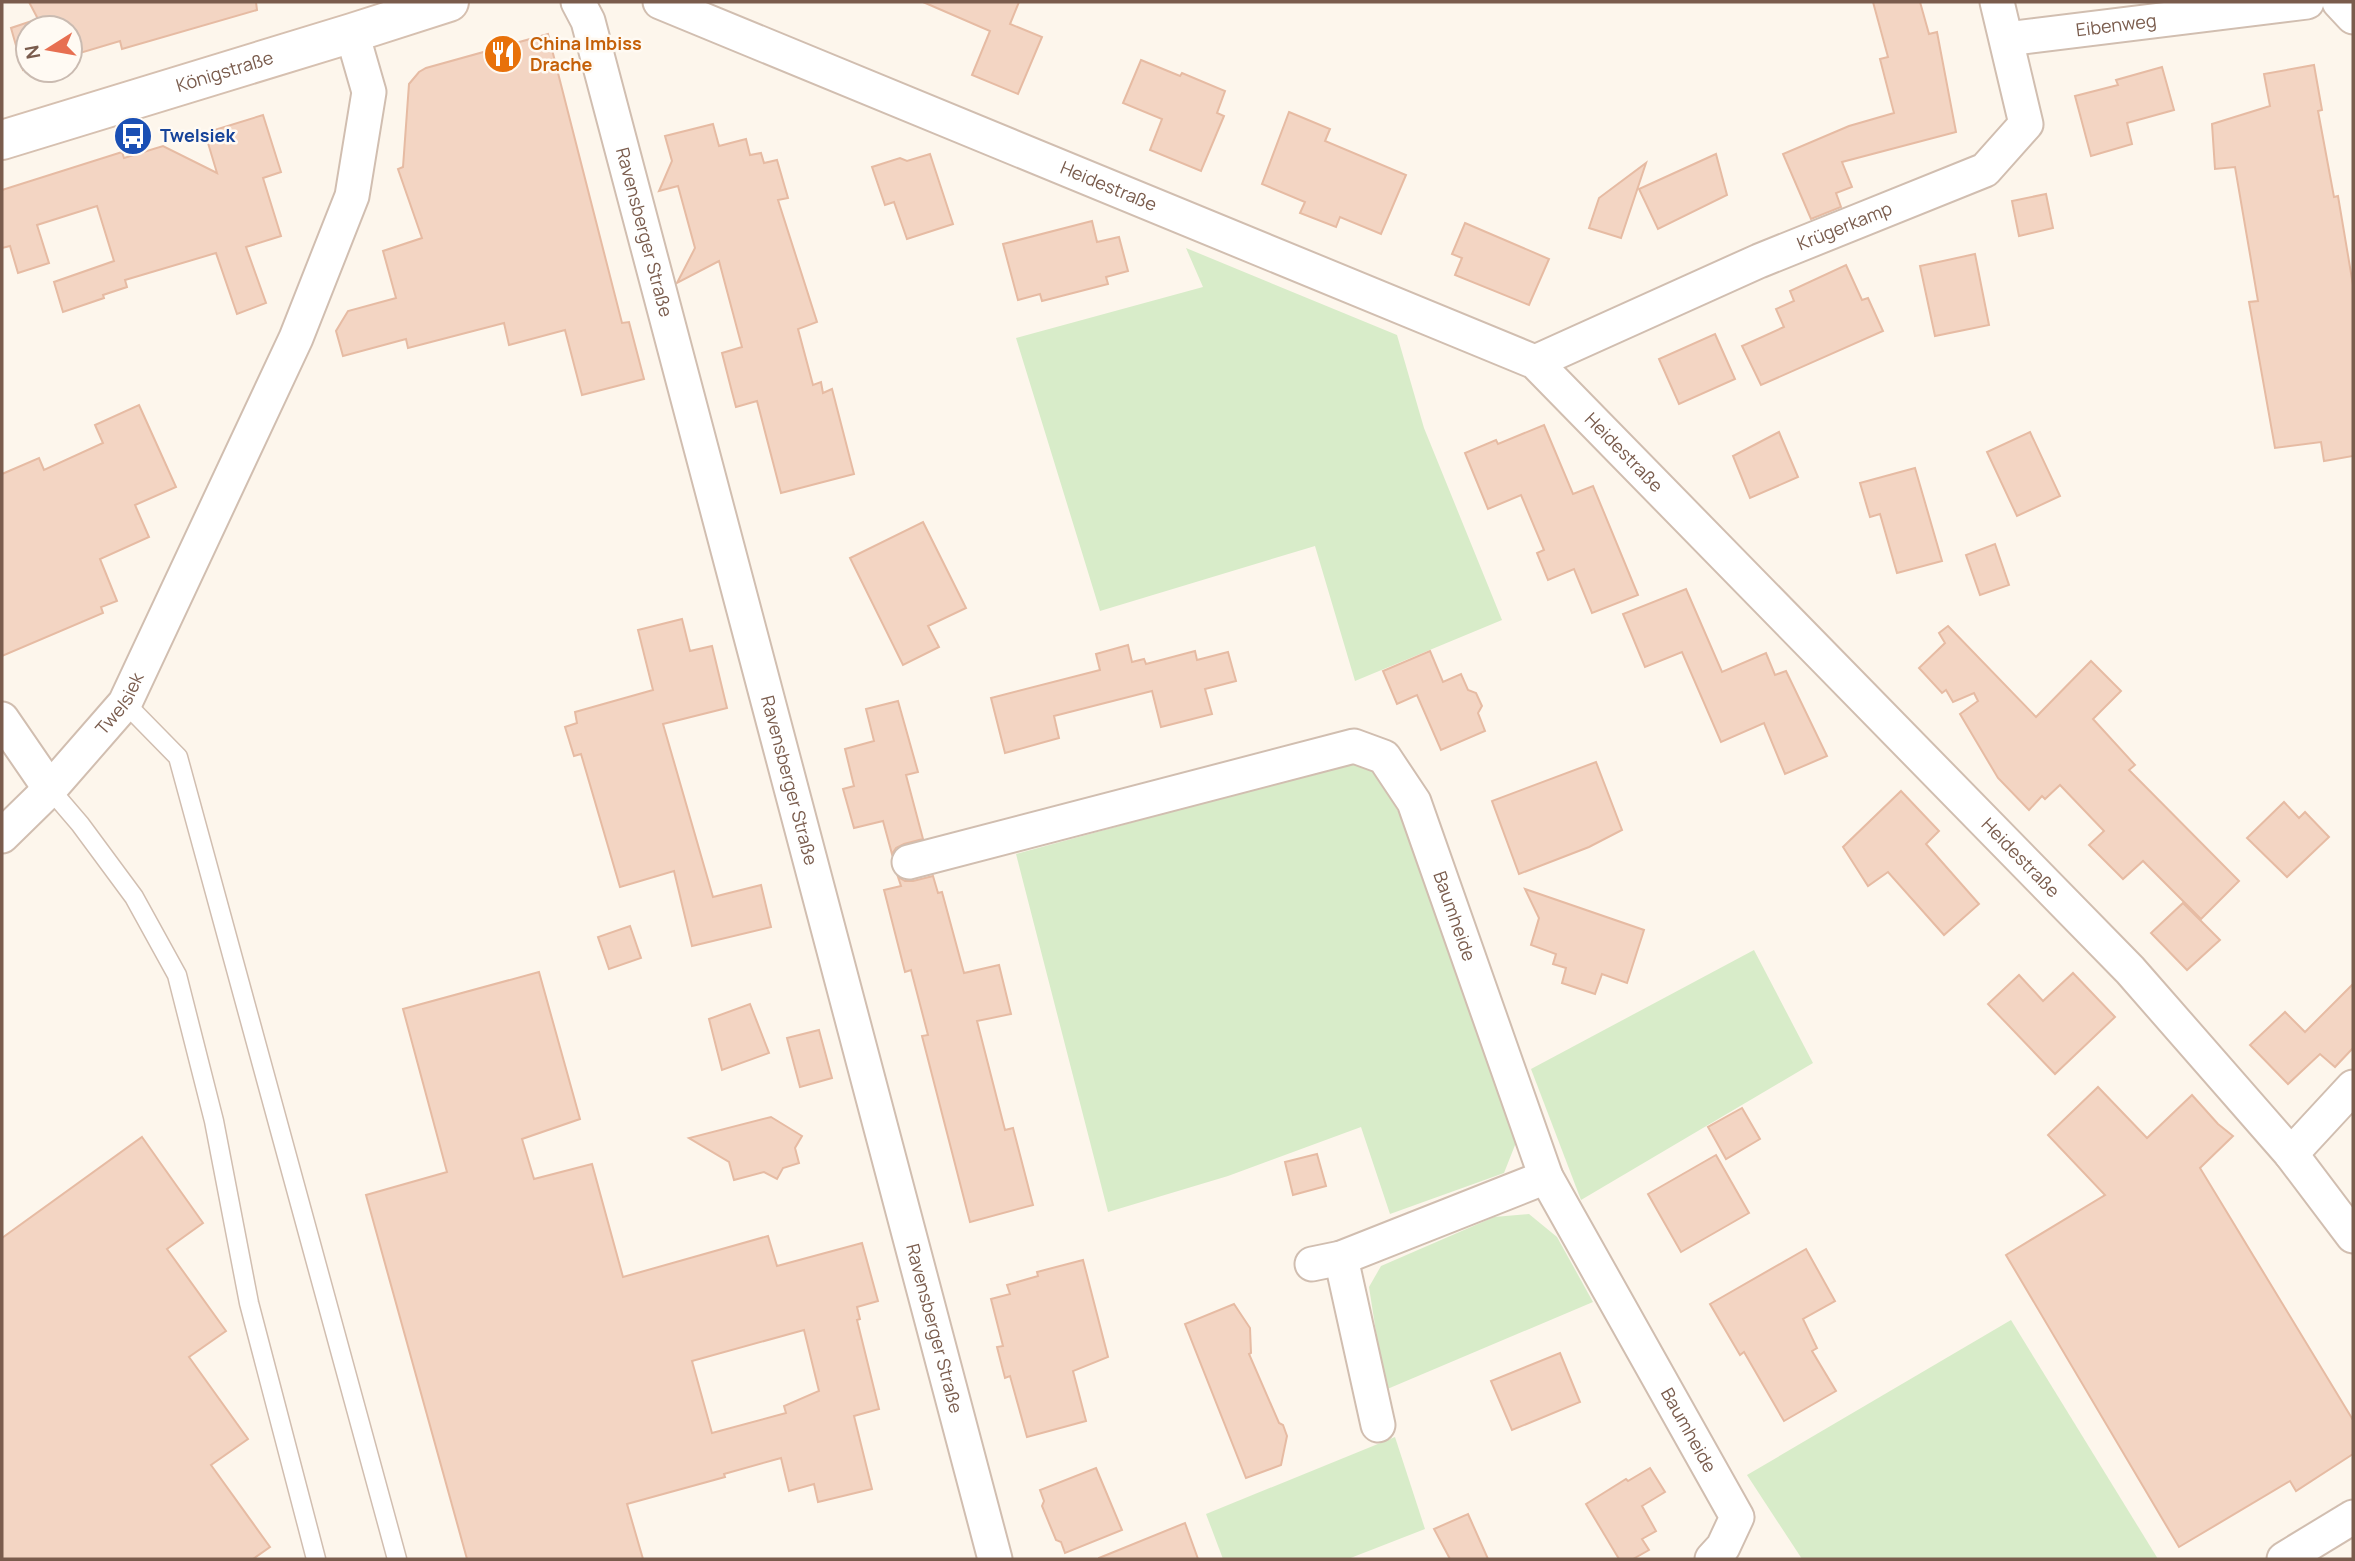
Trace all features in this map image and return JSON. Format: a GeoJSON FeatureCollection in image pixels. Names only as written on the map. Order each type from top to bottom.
{"type":"FeatureCollection","features":[{"type":"Feature","properties":{"kind":"main road","name":"Königstraße"},"geometry":{"type":"LineString","coordinates":[[2,140],[449,2]]}},
{"type":"Feature","properties":{"kind":"street","name":"Ravensberger Straße"},"geometry":{"type":"LineString","coordinates":[[578,2],[588,21],[995,1559]]}},
{"type":"Feature","properties":{"kind":"street","name":"Heidestraße"},"geometry":{"type":"LineString","coordinates":[[660,2],[1535,362],[2130,970],[2291,1154],[2353,1236]]}},
{"type":"Feature","properties":{"kind":"street","name":"Krügerkamp"},"geometry":{"type":"LineString","coordinates":[[1535,362],[1759,261],[1985,170],[2026,124],[1997,2]]}},
{"type":"Feature","properties":{"kind":"street","name":"Eibenweg"},"geometry":{"type":"LineString","coordinates":[[2007,39],[2307,2]]}},
{"type":"Feature","properties":{"kind":"street"},"geometry":{"type":"LineString","coordinates":[[2339,2],[2353,17]]}},
{"type":"Feature","properties":{"kind":"street","name":"Twelsiek"},"geometry":{"type":"LineString","coordinates":[[2,836],[50,789],[125,703],[296,338],[352,196],[369,92],[352,33]]}},
{"type":"Feature","properties":{"kind":"street"},"geometry":{"type":"LineString","coordinates":[[2,719],[50,789]]}},
{"type":"Feature","properties":{"kind":"street","name":"Baumheide"},"geometry":{"type":"LineString","coordinates":[[909,862],[1354,746],[1384,757],[1414,802],[1546,1177],[1737,1517],[1723,1547],[1712,1559]]}},
{"type":"Feature","properties":{"kind":"street"},"geometry":{"type":"LineString","coordinates":[[2291,1154],[2353,1087]]}},
{"type":"Feature","properties":{"kind":"street"},"geometry":{"type":"LineString","coordinates":[[1378,1425],[1327,1261],[1546,1177]]}},
{"type":"Feature","properties":{"kind":"street"},"geometry":{"type":"LineString","coordinates":[[2284,1559],[2353,1517]]}},
{"type":"Feature","properties":{"kind":"lane"},"geometry":{"type":"LineString","coordinates":[[125,703],[178,757],[397,1559]]}},
{"type":"Feature","properties":{"kind":"lane"},"geometry":{"type":"LineString","coordinates":[[50,789],[80,824],[134,897],[177,975],[214,1121],[249,1303],[316,1559]]}},
{"type":"Feature","properties":{"kind":"green space"},"geometry":{"type":"Polygon","coordinates":[[[1186,248],[1397,335],[1424,428],[1502,620],[1355,681],[1315,546],[1100,611],[1016,338],[1203,287],[1186,248]]]}},
{"type":"Feature","properties":{"kind":"green space"},"geometry":{"type":"Polygon","coordinates":[[[1355,762],[1376,774],[1402,818],[1517,1140],[1504,1173],[1390,1214],[1361,1127],[1228,1176],[1108,1212],[1016,854],[1355,762]]]}},
{"type":"Feature","properties":{"kind":"green space"},"geometry":{"type":"Polygon","coordinates":[[[1754,950],[1813,1063],[1581,1200],[1531,1069],[1754,950]]]}},
{"type":"Feature","properties":{"kind":"green space"},"geometry":{"type":"Polygon","coordinates":[[[1529,1214],[1557,1237],[1593,1302],[1385,1390],[1369,1287],[1381,1266],[1494,1217],[1529,1214]]]}},
{"type":"Feature","properties":{"kind":"green space"},"geometry":{"type":"Polygon","coordinates":[[[2011,1320],[2158,1559],[1802,1559],[1747,1475],[2011,1320]]]}},
{"type":"Feature","properties":{"kind":"green space"},"geometry":{"type":"Polygon","coordinates":[[[1395,1437],[1425,1529],[1348,1559],[1223,1559],[1206,1514],[1395,1437]]]}},
{"type":"Feature","properties":{"kind":"building"},"geometry":{"type":"Polygon","coordinates":[[[29,2],[256,2],[257,10],[122,49],[120,41],[84,52],[84,14],[35,14],[29,2]]]}},
{"type":"Feature","properties":{"kind":"building"},"geometry":{"type":"Polygon","coordinates":[[[923,2],[1019,2],[1010,24],[1042,37],[1018,94],[972,75],[990,31],[923,2]]]}},
{"type":"Feature","properties":{"kind":"building"},"geometry":{"type":"Polygon","coordinates":[[[1873,2],[1920,2],[1929,34],[1937,32],[1956,132],[1842,162],[1852,187],[1836,193],[1841,207],[1811,219],[1783,154],[1849,126],[1894,113],[1880,59],[1888,57],[1873,2]]]}},
{"type":"Feature","properties":{"kind":"building"},"geometry":{"type":"Polygon","coordinates":[[[548,34],[622,323],[629,322],[644,379],[582,395],[565,330],[509,345],[504,323],[408,348],[406,339],[343,356],[336,331],[348,311],[396,298],[383,251],[422,238],[398,169],[403,167],[409,84],[426,68],[548,34]]]}},
{"type":"Feature","properties":{"kind":"building"},"geometry":{"type":"Polygon","coordinates":[[[1141,60],[1225,91],[1217,113],[1224,116],[1201,171],[1150,150],[1162,119],[1123,103],[1141,60]]]}},
{"type":"Feature","properties":{"kind":"building"},"geometry":{"type":"Polygon","coordinates":[[[2314,65],[2322,110],[2318,111],[2334,197],[2338,196],[2353,285],[2353,456],[2324,461],[2321,442],[2275,448],[2249,302],[2258,301],[2235,167],[2215,169],[2212,124],[2270,106],[2264,74],[2314,65]]]}},
{"type":"Feature","properties":{"kind":"building"},"geometry":{"type":"Polygon","coordinates":[[[2162,67],[2174,110],[2127,123],[2132,144],[2091,156],[2075,96],[2118,85],[2116,80],[2162,67]]]}},
{"type":"Feature","properties":{"kind":"building"},"geometry":{"type":"Polygon","coordinates":[[[1289,112],[1330,129],[1325,141],[1406,175],[1381,234],[1340,217],[1336,227],[1300,213],[1305,202],[1262,184],[1289,112]]]}},
{"type":"Feature","properties":{"kind":"building"},"geometry":{"type":"Polygon","coordinates":[[[263,115],[281,172],[263,178],[281,236],[246,247],[266,303],[237,314],[216,253],[125,280],[127,287],[63,312],[54,282],[114,261],[97,206],[37,225],[49,263],[18,273],[10,246],[2,248],[2,190],[122,152],[124,158],[163,146],[217,173],[205,133],[263,115]]]}},
{"type":"Feature","properties":{"kind":"building"},"geometry":{"type":"Polygon","coordinates":[[[713,124],[719,146],[746,139],[750,155],[761,153],[764,163],[777,160],[788,198],[778,200],[817,322],[798,329],[813,385],[821,382],[823,393],[832,389],[854,474],[781,493],[757,401],[736,407],[722,353],[742,347],[719,261],[677,283],[695,248],[678,186],[659,191],[672,161],[665,136],[713,124]]]}},
{"type":"Feature","properties":{"kind":"building"},"geometry":{"type":"Polygon","coordinates":[[[930,154],[953,224],[907,239],[894,202],[885,205],[872,167],[900,158],[907,161],[930,154]]]}},
{"type":"Feature","properties":{"kind":"building"},"geometry":{"type":"Polygon","coordinates":[[[1716,154],[1727,195],[1658,229],[1639,189],[1716,154]]]}},
{"type":"Feature","properties":{"kind":"building"},"geometry":{"type":"Polygon","coordinates":[[[1646,163],[1621,238],[1589,228],[1599,198],[1646,163]]]}},
{"type":"Feature","properties":{"kind":"building"},"geometry":{"type":"Polygon","coordinates":[[[2046,194],[2053,228],[2019,236],[2012,201],[2046,194]]]}},
{"type":"Feature","properties":{"kind":"building"},"geometry":{"type":"Polygon","coordinates":[[[1092,221],[1097,242],[1119,237],[1128,271],[1106,277],[1108,284],[1042,301],[1040,294],[1018,300],[1003,244],[1092,221]]]}},
{"type":"Feature","properties":{"kind":"building"},"geometry":{"type":"Polygon","coordinates":[[[1465,223],[1549,259],[1529,305],[1455,275],[1462,258],[1452,254],[1465,223]]]}},
{"type":"Feature","properties":{"kind":"building"},"geometry":{"type":"Polygon","coordinates":[[[1975,254],[1989,325],[1935,336],[1920,266],[1975,254]]]}},
{"type":"Feature","properties":{"kind":"building"},"geometry":{"type":"Polygon","coordinates":[[[1846,265],[1862,300],[1868,298],[1883,331],[1761,385],[1742,346],[1784,327],[1776,309],[1794,301],[1790,291],[1846,265]]]}},
{"type":"Feature","properties":{"kind":"building"},"geometry":{"type":"Polygon","coordinates":[[[1715,334],[1735,379],[1679,404],[1659,359],[1715,334]]]}},
{"type":"Feature","properties":{"kind":"building"},"geometry":{"type":"Polygon","coordinates":[[[139,405],[176,487],[135,505],[149,537],[100,559],[117,601],[101,607],[103,613],[2,656],[2,474],[39,458],[44,470],[103,443],[95,425],[139,405]]]}},
{"type":"Feature","properties":{"kind":"building"},"geometry":{"type":"Polygon","coordinates":[[[1544,425],[1573,494],[1593,486],[1638,595],[1592,613],[1574,569],[1548,580],[1537,553],[1544,550],[1521,495],[1488,509],[1465,453],[1496,440],[1498,444],[1544,425]]]}},
{"type":"Feature","properties":{"kind":"building"},"geometry":{"type":"Polygon","coordinates":[[[1779,432],[1798,477],[1750,498],[1733,456],[1779,432]]]}},
{"type":"Feature","properties":{"kind":"building"},"geometry":{"type":"Polygon","coordinates":[[[2030,432],[2060,496],[2017,516],[1987,452],[2030,432]]]}},
{"type":"Feature","properties":{"kind":"building"},"geometry":{"type":"Polygon","coordinates":[[[1915,468],[1942,561],[1897,573],[1880,514],[1870,517],[1860,483],[1915,468]]]}},
{"type":"Feature","properties":{"kind":"building"},"geometry":{"type":"Polygon","coordinates":[[[923,522],[966,608],[928,626],[939,647],[903,665],[850,558],[923,522]]]}},
{"type":"Feature","properties":{"kind":"building"},"geometry":{"type":"Polygon","coordinates":[[[1995,544],[2009,585],[1980,595],[1966,555],[1995,544]]]}},
{"type":"Feature","properties":{"kind":"building"},"geometry":{"type":"Polygon","coordinates":[[[1686,589],[1722,672],[1766,653],[1775,675],[1786,671],[1827,756],[1785,774],[1764,723],[1721,742],[1682,652],[1645,667],[1623,614],[1686,589]]]}},
{"type":"Feature","properties":{"kind":"building"},"geometry":{"type":"Polygon","coordinates":[[[682,619],[690,651],[712,646],[727,708],[663,724],[713,897],[761,885],[771,927],[692,946],[674,871],[620,887],[581,754],[574,756],[565,727],[577,723],[575,712],[653,690],[638,630],[682,619]]]}},
{"type":"Feature","properties":{"kind":"building"},"geometry":{"type":"Polygon","coordinates":[[[1948,626],[2036,717],[2091,661],[2121,691],[2093,719],[2135,765],[2129,770],[2239,881],[2201,919],[2143,861],[2123,879],[2089,845],[2104,831],[2060,785],[2045,799],[2042,796],[2029,810],[1998,778],[1960,714],[1978,701],[1974,693],[1953,702],[1946,690],[1942,693],[1919,668],[1945,643],[1939,633],[1948,626]]]}},
{"type":"Feature","properties":{"kind":"building"},"geometry":{"type":"Polygon","coordinates":[[[1128,645],[1132,662],[1144,659],[1146,664],[1195,651],[1197,660],[1228,652],[1236,681],[1205,689],[1212,714],[1161,727],[1152,691],[1054,716],[1059,738],[1005,753],[991,698],[1100,670],[1096,654],[1128,645]]]}},
{"type":"Feature","properties":{"kind":"building"},"geometry":{"type":"Polygon","coordinates":[[[1430,651],[1443,682],[1461,674],[1468,690],[1476,693],[1482,706],[1478,713],[1485,731],[1441,750],[1417,695],[1397,704],[1383,671],[1430,651]]]}},
{"type":"Feature","properties":{"kind":"building"},"geometry":{"type":"Polygon","coordinates":[[[898,701],[918,772],[906,775],[923,839],[904,844],[892,854],[883,821],[854,828],[843,789],[854,786],[845,749],[874,741],[866,709],[898,701]]]}},
{"type":"Feature","properties":{"kind":"building"},"geometry":{"type":"Polygon","coordinates":[[[1596,762],[1622,830],[1589,847],[1519,874],[1492,801],[1596,762]]]}},
{"type":"Feature","properties":{"kind":"building"},"geometry":{"type":"Polygon","coordinates":[[[1901,791],[1939,831],[1926,844],[1979,904],[1944,935],[1888,872],[1868,886],[1843,847],[1901,791]]]}},
{"type":"Feature","properties":{"kind":"building"},"geometry":{"type":"Polygon","coordinates":[[[2284,802],[2299,818],[2305,812],[2329,837],[2287,877],[2247,838],[2284,802]]]}},
{"type":"Feature","properties":{"kind":"building"},"geometry":{"type":"Polygon","coordinates":[[[933,876],[938,893],[942,892],[964,973],[999,965],[1011,1014],[977,1021],[1005,1130],[1013,1128],[1033,1205],[970,1222],[922,1036],[928,1035],[911,970],[905,972],[884,890],[901,886],[898,877],[913,881],[933,876]]]}},
{"type":"Feature","properties":{"kind":"building"},"geometry":{"type":"Polygon","coordinates":[[[1525,889],[1644,930],[1627,983],[1602,974],[1595,994],[1562,983],[1566,968],[1553,964],[1556,954],[1531,945],[1539,918],[1525,889]]]}},
{"type":"Feature","properties":{"kind":"building"},"geometry":{"type":"Polygon","coordinates":[[[2183,903],[2220,940],[2187,970],[2151,933],[2183,903]]]}},
{"type":"Feature","properties":{"kind":"building"},"geometry":{"type":"Polygon","coordinates":[[[630,926],[641,958],[609,969],[598,937],[630,926]]]}},
{"type":"Feature","properties":{"kind":"building"},"geometry":{"type":"Polygon","coordinates":[[[539,972],[580,1119],[522,1139],[534,1179],[592,1164],[623,1277],[768,1236],[777,1266],[862,1243],[878,1301],[857,1307],[860,1319],[857,1320],[879,1409],[854,1416],[872,1489],[818,1502],[814,1484],[789,1491],[781,1458],[724,1474],[725,1477],[627,1504],[643,1559],[467,1559],[366,1195],[447,1172],[403,1009],[539,972]],[[804,1330],[692,1361],[712,1433],[786,1413],[784,1406],[819,1391],[804,1330]]]}},
{"type":"Feature","properties":{"kind":"building"},"geometry":{"type":"Polygon","coordinates":[[[2073,973],[2115,1017],[2055,1074],[1988,1004],[2019,975],[2043,1001],[2073,973]]]}},
{"type":"Feature","properties":{"kind":"building"},"geometry":{"type":"Polygon","coordinates":[[[2353,984],[2353,1048],[2335,1067],[2320,1054],[2288,1084],[2250,1045],[2285,1012],[2305,1032],[2353,984]]]}},
{"type":"Feature","properties":{"kind":"building"},"geometry":{"type":"Polygon","coordinates":[[[750,1004],[769,1053],[722,1070],[709,1019],[750,1004]]]}},
{"type":"Feature","properties":{"kind":"building"},"geometry":{"type":"Polygon","coordinates":[[[819,1030],[832,1078],[800,1087],[787,1038],[819,1030]]]}},
{"type":"Feature","properties":{"kind":"building"},"geometry":{"type":"Polygon","coordinates":[[[2098,1087],[2147,1138],[2192,1095],[2218,1124],[2233,1136],[2200,1168],[2353,1420],[2353,1454],[2296,1491],[2290,1481],[2179,1547],[2006,1255],[2105,1195],[2048,1135],[2098,1087]]]}},
{"type":"Feature","properties":{"kind":"building"},"geometry":{"type":"Polygon","coordinates":[[[1742,1108],[1760,1139],[1726,1159],[1708,1127],[1742,1108]]]}},
{"type":"Feature","properties":{"kind":"building"},"geometry":{"type":"Polygon","coordinates":[[[771,1117],[802,1136],[795,1148],[799,1163],[783,1168],[777,1179],[764,1172],[734,1180],[729,1162],[689,1138],[771,1117]]]}},
{"type":"Feature","properties":{"kind":"building"},"geometry":{"type":"Polygon","coordinates":[[[142,1137],[203,1223],[167,1249],[226,1331],[189,1357],[248,1439],[211,1465],[270,1547],[253,1559],[2,1559],[2,1238],[142,1137]]]}},
{"type":"Feature","properties":{"kind":"building"},"geometry":{"type":"Polygon","coordinates":[[[1317,1154],[1326,1186],[1293,1195],[1285,1162],[1317,1154]]]}},
{"type":"Feature","properties":{"kind":"building"},"geometry":{"type":"Polygon","coordinates":[[[1716,1155],[1749,1213],[1681,1252],[1648,1194],[1716,1155]]]}},
{"type":"Feature","properties":{"kind":"building"},"geometry":{"type":"Polygon","coordinates":[[[1806,1249],[1835,1301],[1803,1319],[1817,1348],[1812,1351],[1836,1391],[1784,1421],[1744,1352],[1740,1355],[1710,1304],[1806,1249]]]}},
{"type":"Feature","properties":{"kind":"building"},"geometry":{"type":"Polygon","coordinates":[[[1083,1260],[1108,1357],[1073,1371],[1086,1421],[1027,1437],[1010,1376],[1005,1378],[997,1347],[1003,1346],[991,1299],[1010,1294],[1007,1285],[1038,1276],[1037,1272],[1083,1260]]]}},
{"type":"Feature","properties":{"kind":"building"},"geometry":{"type":"Polygon","coordinates":[[[1234,1304],[1250,1328],[1249,1354],[1287,1436],[1281,1465],[1246,1478],[1185,1324],[1234,1304]]]}},
{"type":"Feature","properties":{"kind":"building"},"geometry":{"type":"Polygon","coordinates":[[[1560,1353],[1580,1402],[1512,1430],[1491,1381],[1560,1353]]]}},
{"type":"Feature","properties":{"kind":"building"},"geometry":{"type":"Polygon","coordinates":[[[1096,1468],[1122,1530],[1065,1553],[1061,1542],[1056,1540],[1042,1506],[1044,1501],[1040,1490],[1096,1468]]]}},
{"type":"Feature","properties":{"kind":"building"},"geometry":{"type":"Polygon","coordinates":[[[1650,1468],[1665,1492],[1642,1506],[1656,1531],[1642,1539],[1649,1550],[1633,1559],[1619,1559],[1586,1504],[1626,1479],[1628,1481],[1650,1468]]]}},
{"type":"Feature","properties":{"kind":"building"},"geometry":{"type":"Polygon","coordinates":[[[1468,1514],[1488,1559],[1450,1559],[1434,1529],[1468,1514]]]}},
{"type":"Feature","properties":{"kind":"building"},"geometry":{"type":"Polygon","coordinates":[[[1185,1523],[1198,1559],[1099,1559],[1099,1558],[1185,1523]]]}},
{"type":"Feature","properties":{"kind":"place","name":"China Imbiss Drache"},"geometry":{"type":"Point","coordinates":[503,54]}},
{"type":"Feature","properties":{"kind":"place","name":"Twelsiek"},"geometry":{"type":"Point","coordinates":[133,136]}}]}
